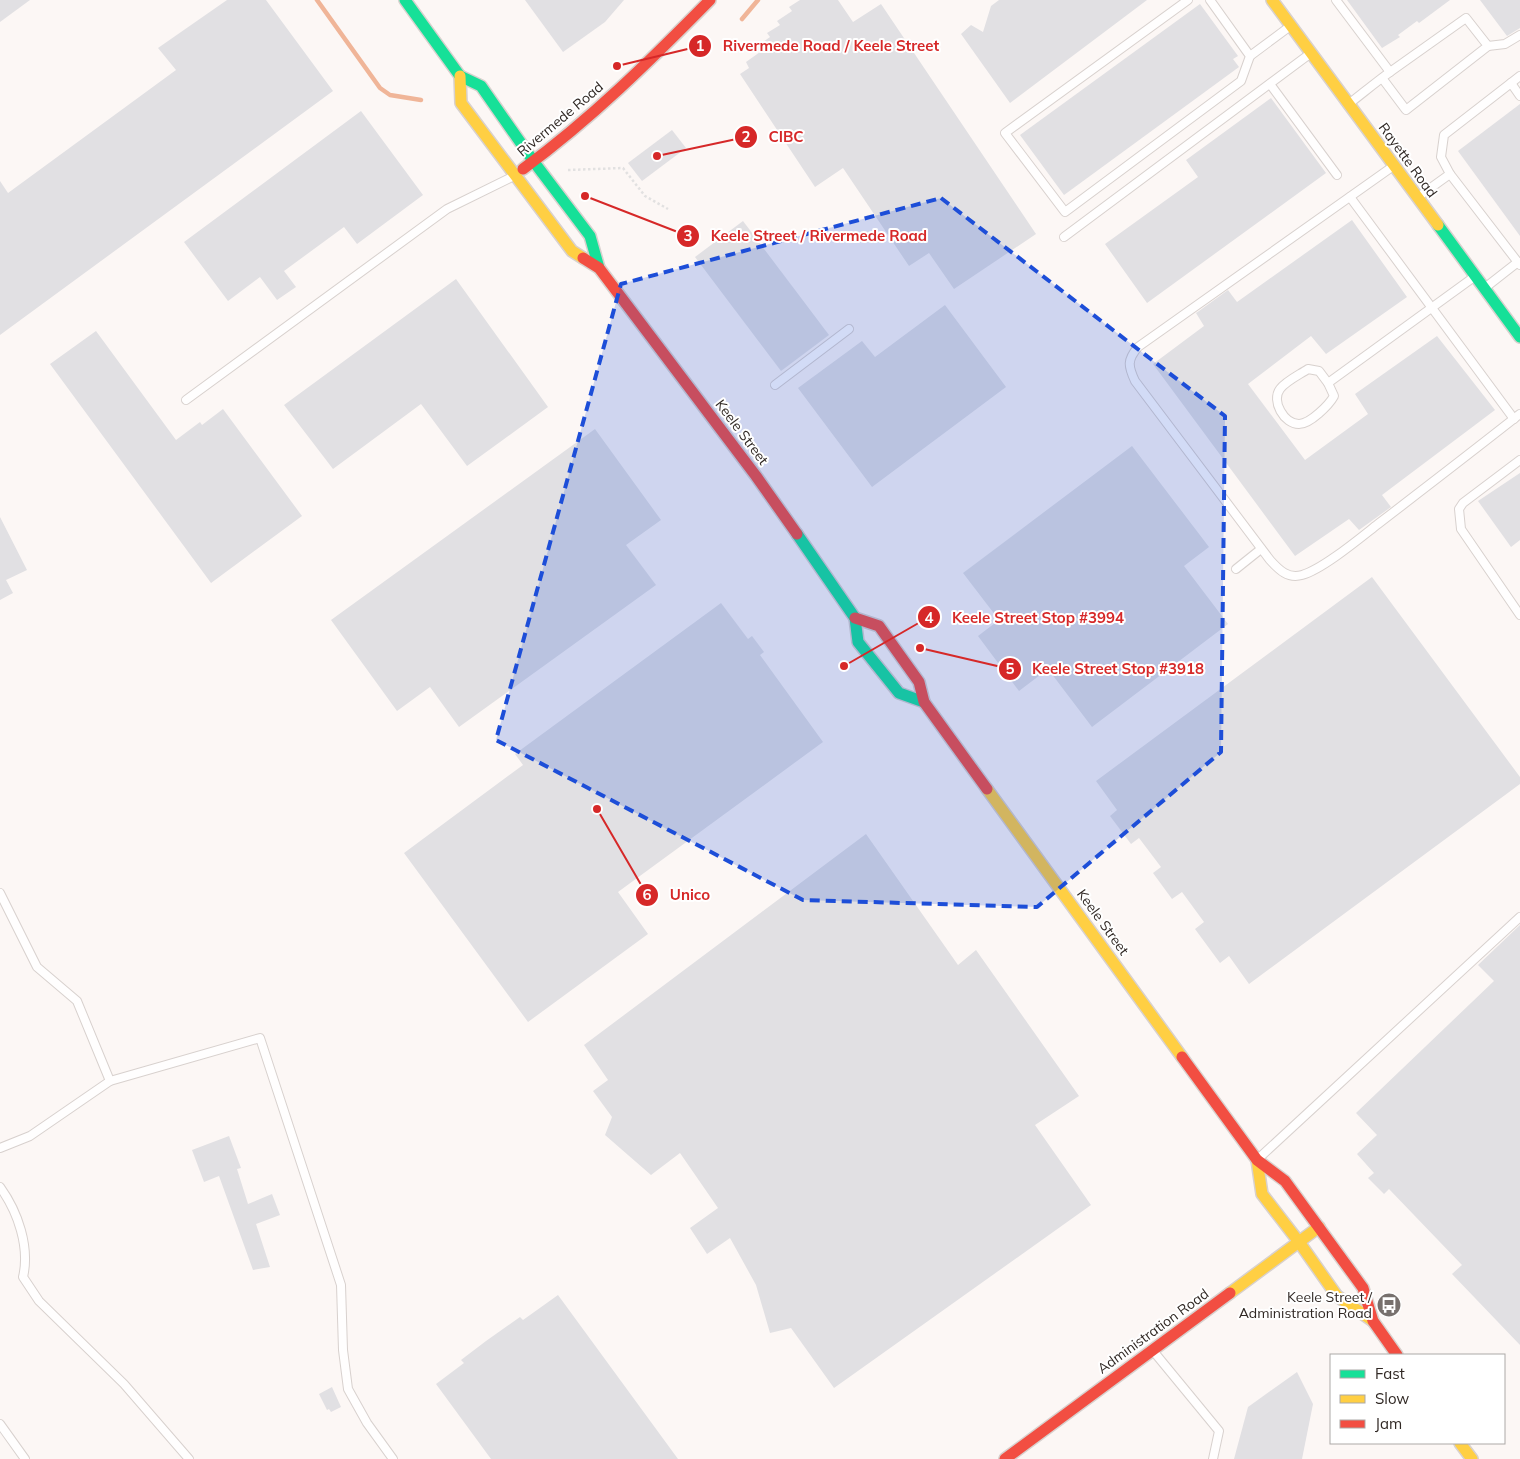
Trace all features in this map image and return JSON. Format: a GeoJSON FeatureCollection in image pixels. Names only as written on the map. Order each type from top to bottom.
{"type":"FeatureCollection","features":[{"type":"Feature","properties":{"kind":"main road","name":"Keele Street"},"geometry":{"type":"LineString","coordinates":[[405,0],[460,76],[481,86],[534,162],[590,236],[599,268]]}},
{"type":"Feature","properties":{"kind":"main road","name":"Rivermede Road"},"geometry":{"type":"LineString","coordinates":[[514,176],[534,162],[649,62],[710,0]]}},
{"type":"Feature","properties":{"kind":"main road","name":"Rayette Road"},"geometry":{"type":"LineString","coordinates":[[1277,3],[1291,26],[1520,337]]}},
{"type":"Feature","properties":{"kind":"main road","name":"Keele Street"},"geometry":{"type":"LineString","coordinates":[[460,76],[461,104],[572,251],[599,268],[756,476],[855,618],[858,642],[899,693],[924,702]]}},
{"type":"Feature","properties":{"kind":"main road","name":"Keele Street"},"geometry":{"type":"LineString","coordinates":[[855,618],[879,626],[919,682],[924,702],[1257,1160],[1285,1181],[1363,1288],[1373,1321],[1396,1354]]}},
{"type":"Feature","properties":{"kind":"main road","name":"Keele Street"},"geometry":{"type":"LineString","coordinates":[[1257,1160],[1262,1194],[1337,1296],[1373,1321]]}},
{"type":"Feature","properties":{"kind":"main road","name":"Administration Road"},"geometry":{"type":"LineString","coordinates":[[1010,1458],[1319,1227]]}},
{"type":"Feature","properties":{"kind":"main road"},"geometry":{"type":"LineString","coordinates":[[1461,1444],[1472,1459]]}},
{"type":"Feature","properties":{"kind":"lane"},"geometry":{"type":"LineString","coordinates":[[1188,0],[1005,132],[1065,212],[1241,82],[1250,56],[1291,26]]}},
{"type":"Feature","properties":{"kind":"lane"},"geometry":{"type":"LineString","coordinates":[[1210,0],[1250,56]]}},
{"type":"Feature","properties":{"kind":"lane"},"geometry":{"type":"LineString","coordinates":[[1336,0],[1390,72]]}},
{"type":"Feature","properties":{"kind":"lane"},"geometry":{"type":"LineString","coordinates":[[1349,104],[1390,72],[1466,18],[1488,46]]}},
{"type":"Feature","properties":{"kind":"lane"},"geometry":{"type":"LineString","coordinates":[[1382,78],[1406,110],[1488,46],[1505,44],[1520,35]]}},
{"type":"Feature","properties":{"kind":"lane"},"geometry":{"type":"LineString","coordinates":[[1064,237],[1311,53]]}},
{"type":"Feature","properties":{"kind":"lane"},"geometry":{"type":"LineString","coordinates":[[1484,289],[1519,264],[1450,174],[1441,157],[1444,135],[1520,76]]}},
{"type":"Feature","properties":{"kind":"lane"},"geometry":{"type":"LineString","coordinates":[[1511,83],[1520,96]]}},
{"type":"Feature","properties":{"kind":"lane"},"geometry":{"type":"LineString","coordinates":[[1270,84],[1337,175]]}},
{"type":"Feature","properties":{"kind":"lane"},"geometry":{"type":"LineString","coordinates":[[1350,197],[1517,417],[1320,567],[1302,575],[1289,576],[1280,571],[1261,549],[1135,381],[1130,371],[1131,355],[1138,347],[1350,197],[1394,166]]}},
{"type":"Feature","properties":{"kind":"lane"},"geometry":{"type":"LineString","coordinates":[[1417,198],[1450,174]]}},
{"type":"Feature","properties":{"kind":"lane"},"geometry":{"type":"LineString","coordinates":[[186,400],[447,209],[514,176]]}},
{"type":"Feature","properties":{"kind":"lane"},"geometry":{"type":"LineString","coordinates":[[1328,383],[1475,276]]}},
{"type":"Feature","properties":{"kind":"lane"},"geometry":{"type":"LineString","coordinates":[[775,385],[848,329]]}},
{"type":"Feature","properties":{"kind":"lane"},"geometry":{"type":"LineString","coordinates":[[1308,369],[1319,371],[1328,383],[1334,396],[1330,402],[1306,422],[1298,424],[1290,422],[1280,409],[1276,399],[1281,387],[1308,369]]}},
{"type":"Feature","properties":{"kind":"lane"},"geometry":{"type":"LineString","coordinates":[[1520,460],[1463,503],[1459,509],[1461,529],[1520,615]]}},
{"type":"Feature","properties":{"kind":"lane"},"geometry":{"type":"LineString","coordinates":[[1236,569],[1261,549]]}},
{"type":"Feature","properties":{"kind":"lane"},"geometry":{"type":"LineString","coordinates":[[0,893],[37,967],[76,1001],[110,1081]]}},
{"type":"Feature","properties":{"kind":"lane"},"geometry":{"type":"LineString","coordinates":[[1257,1160],[1520,917]]}},
{"type":"Feature","properties":{"kind":"lane"},"geometry":{"type":"LineString","coordinates":[[0,1148],[30,1136],[110,1081],[260,1038],[341,1285],[348,1389],[367,1423],[393,1459]]}},
{"type":"Feature","properties":{"kind":"lane"},"geometry":{"type":"LineString","coordinates":[[0,1187],[11,1203],[26,1248],[26,1267],[23,1277],[39,1301],[124,1384],[189,1459]]}},
{"type":"Feature","properties":{"kind":"lane"},"geometry":{"type":"LineString","coordinates":[[1153,1350],[1218,1431],[1213,1459]]}},
{"type":"Feature","properties":{"kind":"lane"},"geometry":{"type":"LineString","coordinates":[[0,1424],[25,1459]]}},
{"type":"Feature","properties":{"kind":"path"},"geometry":{"type":"LineString","coordinates":[[568,170],[623,168],[645,196],[668,209]]}},
{"type":"Feature","properties":{"kind":"highlighted area"},"geometry":{"type":"Polygon","coordinates":[[[941,198],[1225,416],[1221,752],[1037,907],[803,900],[496,740],[621,284],[941,198]]]}},
{"type":"Feature","properties":{"kind":"building"},"geometry":{"type":"Polygon","coordinates":[[[0,0],[30,0],[0,22],[0,0]]]}},
{"type":"Feature","properties":{"kind":"building"},"geometry":{"type":"Polygon","coordinates":[[[227,0],[266,0],[333,91],[0,335],[0,181],[8,193],[176,70],[158,48],[227,0]]]}},
{"type":"Feature","properties":{"kind":"building"},"geometry":{"type":"Polygon","coordinates":[[[525,0],[624,0],[605,22],[563,52],[525,0]]]}},
{"type":"Feature","properties":{"kind":"building"},"geometry":{"type":"Polygon","coordinates":[[[800,0],[838,0],[853,22],[881,4],[1036,234],[954,289],[929,253],[909,266],[843,168],[815,187],[740,74],[749,68],[746,62],[760,52],[756,47],[770,37],[767,33],[780,25],[777,21],[792,11],[789,7],[800,0]]]}},
{"type":"Feature","properties":{"kind":"building"},"geometry":{"type":"Polygon","coordinates":[[[999,0],[1147,0],[1010,103],[961,34],[971,25],[983,32],[991,6],[999,0]]]}},
{"type":"Feature","properties":{"kind":"building"},"geometry":{"type":"Polygon","coordinates":[[[1347,0],[1450,0],[1419,23],[1417,21],[1398,35],[1400,37],[1382,48],[1347,0]]]}},
{"type":"Feature","properties":{"kind":"building"},"geometry":{"type":"Polygon","coordinates":[[[1480,0],[1520,0],[1520,28],[1507,36],[1480,0]]]}},
{"type":"Feature","properties":{"kind":"building"},"geometry":{"type":"Polygon","coordinates":[[[1200,4],[1238,56],[1233,59],[1239,67],[1064,195],[1020,135],[1200,4]]]}},
{"type":"Feature","properties":{"kind":"building"},"geometry":{"type":"Polygon","coordinates":[[[1271,98],[1326,173],[1147,303],[1105,244],[1198,177],[1186,160],[1271,98]]]}},
{"type":"Feature","properties":{"kind":"building"},"geometry":{"type":"Polygon","coordinates":[[[1520,104],[1520,236],[1458,151],[1520,104]]]}},
{"type":"Feature","properties":{"kind":"building"},"geometry":{"type":"Polygon","coordinates":[[[361,111],[423,195],[357,244],[344,227],[284,271],[296,287],[277,300],[260,277],[228,301],[184,242],[361,111]]]}},
{"type":"Feature","properties":{"kind":"building"},"geometry":{"type":"Polygon","coordinates":[[[672,130],[686,148],[642,181],[628,163],[672,130]]]}},
{"type":"Feature","properties":{"kind":"building"},"geometry":{"type":"Polygon","coordinates":[[[1352,220],[1407,297],[1326,354],[1311,336],[1248,384],[1305,460],[1368,414],[1355,394],[1437,336],[1495,410],[1382,495],[1391,507],[1359,530],[1349,519],[1295,556],[1153,364],[1204,326],[1196,313],[1228,290],[1237,302],[1352,220]]]}},
{"type":"Feature","properties":{"kind":"building"},"geometry":{"type":"Polygon","coordinates":[[[743,221],[829,335],[781,371],[695,257],[743,221]]]}},
{"type":"Feature","properties":{"kind":"building"},"geometry":{"type":"Polygon","coordinates":[[[456,279],[548,407],[467,466],[421,404],[333,469],[284,405],[456,279]]]}},
{"type":"Feature","properties":{"kind":"building"},"geometry":{"type":"Polygon","coordinates":[[[945,305],[1006,387],[872,487],[798,388],[862,341],[875,357],[945,305]]]}},
{"type":"Feature","properties":{"kind":"building"},"geometry":{"type":"Polygon","coordinates":[[[96,331],[176,440],[200,422],[202,425],[223,409],[302,516],[211,583],[50,364],[96,331]]]}},
{"type":"Feature","properties":{"kind":"building"},"geometry":{"type":"Polygon","coordinates":[[[595,429],[661,520],[626,545],[656,585],[459,727],[430,687],[397,711],[331,620],[595,429]]]}},
{"type":"Feature","properties":{"kind":"building"},"geometry":{"type":"Polygon","coordinates":[[[1132,446],[1209,547],[1184,566],[1228,624],[1092,727],[1048,669],[1019,691],[978,636],[999,620],[963,573],[1132,446]]]}},
{"type":"Feature","properties":{"kind":"building"},"geometry":{"type":"Polygon","coordinates":[[[1520,473],[1520,540],[1511,547],[1478,501],[1520,473]]]}},
{"type":"Feature","properties":{"kind":"building"},"geometry":{"type":"Polygon","coordinates":[[[0,517],[27,570],[6,580],[13,593],[0,600],[0,517]]]}},
{"type":"Feature","properties":{"kind":"building"},"geometry":{"type":"Polygon","coordinates":[[[1372,577],[1520,777],[1520,784],[1249,984],[1229,956],[1220,963],[1195,929],[1204,922],[1182,892],[1172,899],[1153,873],[1161,867],[1139,838],[1131,844],[1110,816],[1117,810],[1096,781],[1372,577]]]}},
{"type":"Feature","properties":{"kind":"building"},"geometry":{"type":"Polygon","coordinates":[[[721,603],[748,639],[752,636],[764,652],[760,655],[823,742],[618,892],[648,934],[528,1022],[404,853],[523,765],[515,754],[721,603]]]}},
{"type":"Feature","properties":{"kind":"building"},"geometry":{"type":"Polygon","coordinates":[[[866,834],[958,965],[976,950],[1079,1096],[1035,1125],[1091,1205],[834,1388],[791,1328],[770,1333],[756,1285],[730,1238],[707,1254],[690,1228],[718,1208],[680,1153],[651,1175],[605,1135],[612,1117],[593,1091],[608,1080],[584,1045],[866,834]]]}},
{"type":"Feature","properties":{"kind":"building"},"geometry":{"type":"Polygon","coordinates":[[[1520,925],[1520,1345],[1452,1274],[1462,1265],[1389,1189],[1384,1194],[1368,1178],[1374,1173],[1357,1154],[1377,1135],[1356,1113],[1494,981],[1478,965],[1520,925]]]}},
{"type":"Feature","properties":{"kind":"building"},"geometry":{"type":"Polygon","coordinates":[[[229,1136],[241,1168],[237,1169],[248,1204],[272,1194],[280,1215],[256,1224],[270,1267],[253,1270],[219,1176],[204,1182],[192,1150],[229,1136]]]}},
{"type":"Feature","properties":{"kind":"building"},"geometry":{"type":"Polygon","coordinates":[[[558,1295],[678,1459],[491,1459],[436,1384],[464,1363],[461,1360],[486,1341],[520,1317],[523,1320],[558,1295]]]}},
{"type":"Feature","properties":{"kind":"building"},"geometry":{"type":"Polygon","coordinates":[[[1297,1372],[1313,1404],[1302,1459],[1234,1459],[1248,1407],[1297,1372]]]}},
{"type":"Feature","properties":{"kind":"building"},"geometry":{"type":"Polygon","coordinates":[[[332,1387],[341,1407],[331,1412],[329,1409],[327,1410],[319,1394],[332,1387]]]}},
{"type":"Feature","properties":{"kind":"waterway"},"geometry":{"type":"LineString","coordinates":[[317,0],[380,88],[390,95],[421,100]]}},
{"type":"Feature","properties":{"kind":"waterway"},"geometry":{"type":"LineString","coordinates":[[742,19],[758,0]]}},
{"type":"Feature","properties":{"kind":"traffic: fast"},"geometry":{"type":"LineString","coordinates":[[405,0],[460,76],[481,86],[534,162],[590,236],[599,268]]}},
{"type":"Feature","properties":{"kind":"traffic: fast"},"geometry":{"type":"LineString","coordinates":[[1438,225],[1520,337]]}},
{"type":"Feature","properties":{"kind":"traffic: fast"},"geometry":{"type":"LineString","coordinates":[[797,534],[855,618],[858,642],[899,693],[924,702]]}},
{"type":"Feature","properties":{"kind":"traffic: slow"},"geometry":{"type":"LineString","coordinates":[[1272,0],[1438,225]]}},
{"type":"Feature","properties":{"kind":"traffic: slow"},"geometry":{"type":"LineString","coordinates":[[460,76],[461,103],[572,251],[583,258]]}},
{"type":"Feature","properties":{"kind":"traffic: slow"},"geometry":{"type":"LineString","coordinates":[[987,789],[1182,1057]]}},
{"type":"Feature","properties":{"kind":"traffic: slow"},"geometry":{"type":"LineString","coordinates":[[1257,1160],[1262,1194],[1337,1296],[1373,1321]]}},
{"type":"Feature","properties":{"kind":"traffic: slow"},"geometry":{"type":"LineString","coordinates":[[1230,1293],[1319,1227]]}},
{"type":"Feature","properties":{"kind":"traffic: slow"},"geometry":{"type":"LineString","coordinates":[[1461,1444],[1472,1459]]}},
{"type":"Feature","properties":{"kind":"traffic: jam"},"geometry":{"type":"LineString","coordinates":[[523,169],[573,130],[620,88],[710,0]]}},
{"type":"Feature","properties":{"kind":"traffic: jam"},"geometry":{"type":"LineString","coordinates":[[583,258],[599,268],[756,476],[797,534]]}},
{"type":"Feature","properties":{"kind":"traffic: jam"},"geometry":{"type":"LineString","coordinates":[[855,618],[879,626],[919,682],[924,702],[987,789]]}},
{"type":"Feature","properties":{"kind":"traffic: jam"},"geometry":{"type":"LineString","coordinates":[[1182,1057],[1257,1160],[1285,1181],[1363,1288],[1373,1321],[1396,1354]]}},
{"type":"Feature","properties":{"kind":"traffic: jam"},"geometry":{"type":"LineString","coordinates":[[1005,1459],[1230,1293]]}},
{"type":"Feature","properties":{"kind":"place","name":"Rivermede Road / Keele Street"},"geometry":{"type":"Point","coordinates":[617,66]}},
{"type":"Feature","properties":{"kind":"place","name":"CIBC"},"geometry":{"type":"Point","coordinates":[657,156]}},
{"type":"Feature","properties":{"kind":"place","name":"Keele Street / Rivermede Road"},"geometry":{"type":"Point","coordinates":[585,196]}},
{"type":"Feature","properties":{"kind":"place","name":"Keele Street Stop #3918"},"geometry":{"type":"Point","coordinates":[920,648]}},
{"type":"Feature","properties":{"kind":"place","name":"Keele Street Stop #3994"},"geometry":{"type":"Point","coordinates":[844,666]}},
{"type":"Feature","properties":{"kind":"place","name":"Unico"},"geometry":{"type":"Point","coordinates":[597,809]}},
{"type":"Feature","properties":{"kind":"place","name":"Keele Street / Administration Road"},"geometry":{"type":"Point","coordinates":[1389,1305]}}]}
